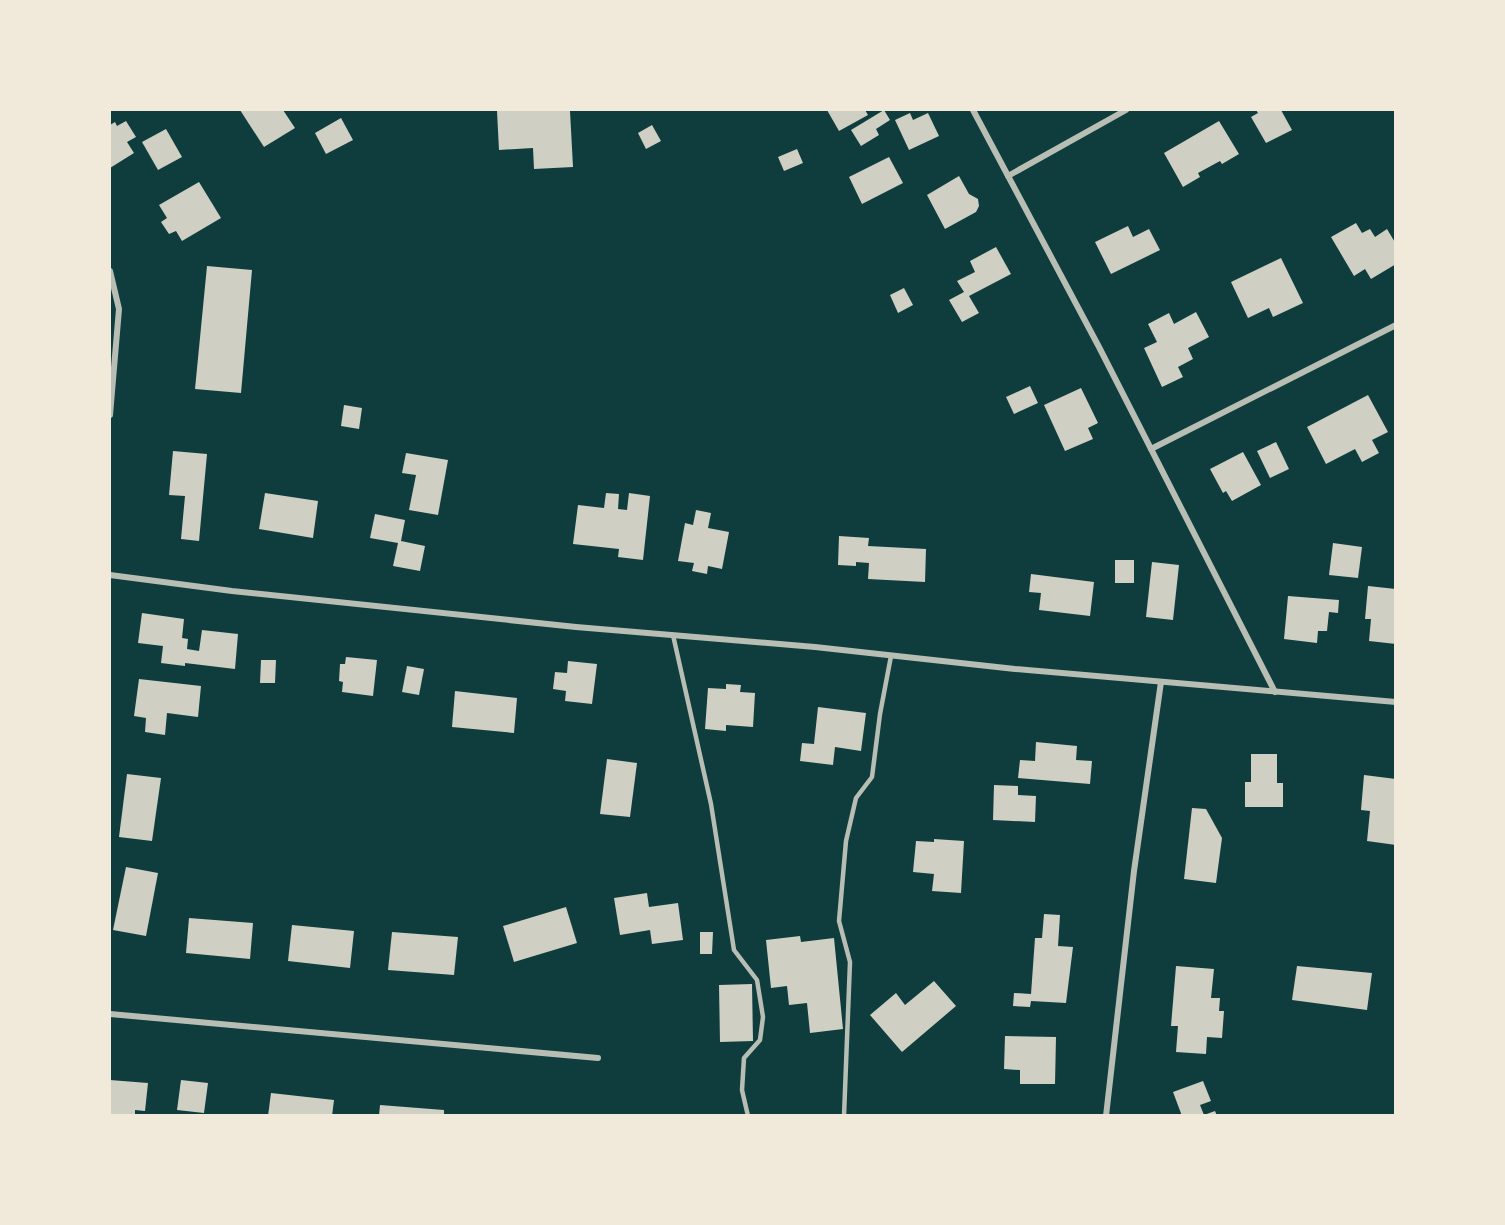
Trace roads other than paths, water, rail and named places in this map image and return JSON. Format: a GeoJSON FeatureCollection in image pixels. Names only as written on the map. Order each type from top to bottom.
{"type":"FeatureCollection","features":[{"type":"Feature","properties":{"kind":"street"},"geometry":{"type":"LineString","coordinates":[[973,110],[1151,449],[1275,692]]}},
{"type":"Feature","properties":{"kind":"street"},"geometry":{"type":"LineString","coordinates":[[1008,176],[1126,110]]}},
{"type":"Feature","properties":{"kind":"street"},"geometry":{"type":"LineString","coordinates":[[110,271],[119,309],[110,415]]}},
{"type":"Feature","properties":{"kind":"street"},"geometry":{"type":"LineString","coordinates":[[1151,449],[1395,325]]}},
{"type":"Feature","properties":{"kind":"street"},"geometry":{"type":"LineString","coordinates":[[110,575],[255,594],[1161,682],[1395,702]]}},
{"type":"Feature","properties":{"kind":"street"},"geometry":{"type":"LineString","coordinates":[[1106,1116],[1134,871],[1161,682]]}},
{"type":"Feature","properties":{"kind":"street"},"geometry":{"type":"LineString","coordinates":[[110,1014],[598,1058]]}},
{"type":"Feature","properties":{"kind":"lane"},"geometry":{"type":"LineString","coordinates":[[673,635],[711,804],[734,950],[757,980],[763,1017],[760,1040],[744,1058],[742,1090],[748,1116]]}},
{"type":"Feature","properties":{"kind":"lane"},"geometry":{"type":"LineString","coordinates":[[844,1116],[850,962],[839,921],[846,841],[856,798],[873,777],[880,714],[891,656]]}}]}
